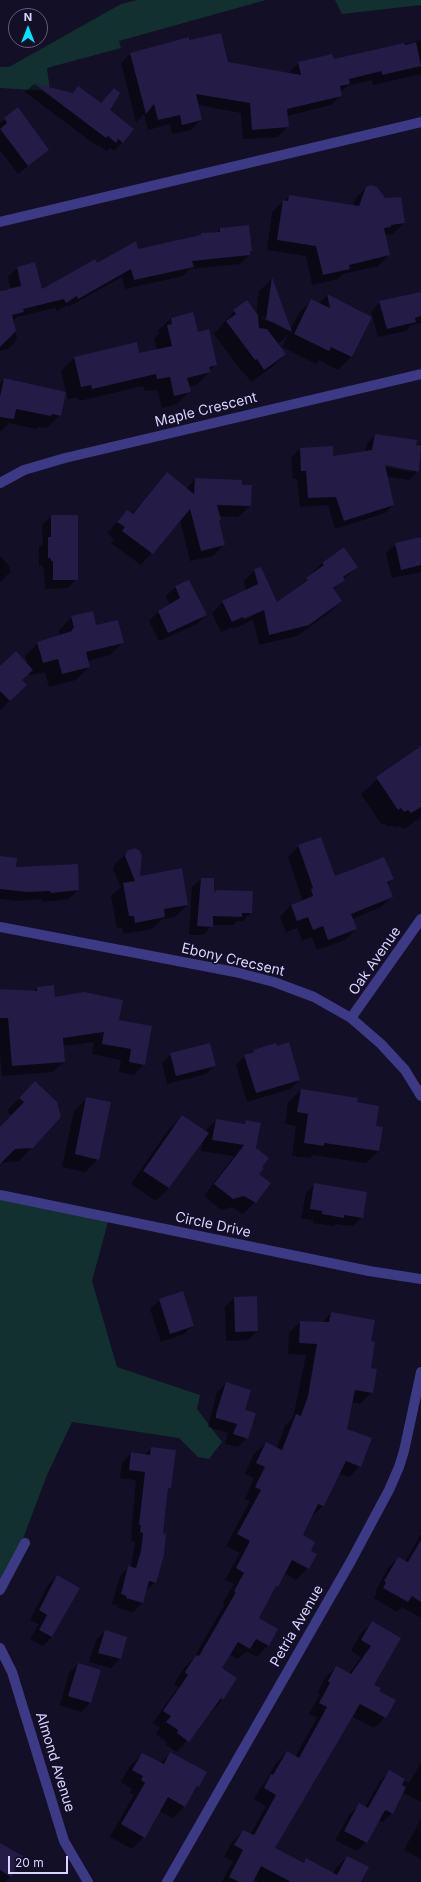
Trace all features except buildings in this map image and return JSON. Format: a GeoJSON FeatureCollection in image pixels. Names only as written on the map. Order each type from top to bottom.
{"type":"FeatureCollection","features":[{"type":"Feature","properties":{"kind":"street"},"geometry":{"type":"LineString","coordinates":[[0,222],[421,122]]}},
{"type":"Feature","properties":{"kind":"street","name":"Maple Crescent"},"geometry":{"type":"LineString","coordinates":[[0,483],[24,470],[65,458],[421,374]]}},
{"type":"Feature","properties":{"kind":"street","name":"Oak Avenue"},"geometry":{"type":"LineString","coordinates":[[351,1018],[421,919]]}},
{"type":"Feature","properties":{"kind":"street","name":"Ebony Crecsent"},"geometry":{"type":"LineString","coordinates":[[0,927],[235,972],[274,982],[314,997],[351,1018],[381,1044],[405,1070],[421,1096]]}},
{"type":"Feature","properties":{"kind":"street","name":"Circle Drive"},"geometry":{"type":"LineString","coordinates":[[0,1195],[369,1271],[421,1279]]}},
{"type":"Feature","properties":{"kind":"street","name":"Petria Avenue"},"geometry":{"type":"LineString","coordinates":[[167,1882],[389,1490],[400,1467],[421,1372]]}},
{"type":"Feature","properties":{"kind":"street"},"geometry":{"type":"LineString","coordinates":[[0,1590],[25,1543]]}},
{"type":"Feature","properties":{"kind":"street","name":"Almond Avenue"},"geometry":{"type":"LineString","coordinates":[[0,1648],[12,1672],[64,1840],[88,1882]]}},
{"type":"Feature","properties":{"kind":"green space"},"geometry":{"type":"Polygon","coordinates":[[[137,0],[266,0],[119,41],[121,48],[47,68],[50,91],[0,88],[0,67],[9,67],[43,48],[48,48],[48,45],[121,4],[137,0]]]}},
{"type":"Feature","properties":{"kind":"green space"},"geometry":{"type":"Polygon","coordinates":[[[335,0],[421,0],[421,5],[342,14],[335,0]]]}},
{"type":"Feature","properties":{"kind":"green space"},"geometry":{"type":"Polygon","coordinates":[[[0,1196],[109,1218],[92,1281],[117,1367],[200,1395],[197,1409],[222,1442],[209,1459],[198,1457],[179,1438],[72,1422],[47,1475],[21,1544],[0,1583],[0,1196]]]}}]}
